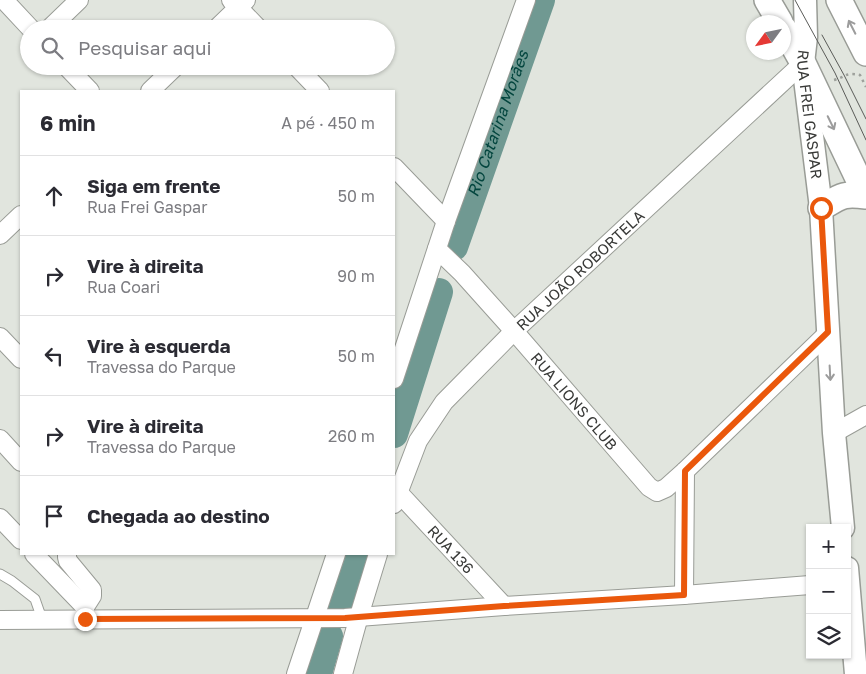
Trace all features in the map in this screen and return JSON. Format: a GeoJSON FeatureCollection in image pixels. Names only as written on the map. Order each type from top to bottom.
{"type":"FeatureCollection","features":[{"type":"Feature","properties":{"kind":"main road"},"geometry":{"type":"LineString","coordinates":[[767,0],[776,15]]}},
{"type":"Feature","properties":{"kind":"main road"},"geometry":{"type":"LineString","coordinates":[[839,0],[866,54]]}},
{"type":"Feature","properties":{"kind":"main road"},"geometry":{"type":"LineString","coordinates":[[791,42],[866,196]]}},
{"type":"Feature","properties":{"kind":"main road"},"geometry":{"type":"LineString","coordinates":[[821,208],[850,194],[866,196]]}},
{"type":"Feature","properties":{"kind":"street"},"geometry":{"type":"LineString","coordinates":[[4,0],[23,20]]}},
{"type":"Feature","properties":{"kind":"street"},"geometry":{"type":"LineString","coordinates":[[59,20],[80,0]]}},
{"type":"Feature","properties":{"kind":"street"},"geometry":{"type":"LineString","coordinates":[[395,376],[441,253],[446,221],[526,0]]}},
{"type":"Feature","properties":{"kind":"street","name":"RUA FREI GASPAR"},"geometry":{"type":"LineString","coordinates":[[805,0],[806,37],[803,63],[821,208],[834,432],[843,524]]}},
{"type":"Feature","properties":{"kind":"street"},"geometry":{"type":"LineString","coordinates":[[224,20],[239,2],[252,20]]}},
{"type":"Feature","properties":{"kind":"street","name":"RUA JOÃO ROBORTELA"},"geometry":{"type":"LineString","coordinates":[[396,498],[418,441],[444,402],[514,331],[803,63]]}},
{"type":"Feature","properties":{"kind":"street"},"geometry":{"type":"LineString","coordinates":[[75,75],[89,90]]}},
{"type":"Feature","properties":{"kind":"street"},"geometry":{"type":"LineString","coordinates":[[151,90],[167,75]]}},
{"type":"Feature","properties":{"kind":"street"},"geometry":{"type":"LineString","coordinates":[[305,75],[319,90]]}},
{"type":"Feature","properties":{"kind":"street"},"geometry":{"type":"LineString","coordinates":[[395,168],[446,221]]}},
{"type":"Feature","properties":{"kind":"street"},"geometry":{"type":"LineString","coordinates":[[0,235],[20,216]]}},
{"type":"Feature","properties":{"kind":"street","name":"RUA LIONS CLUB"},"geometry":{"type":"LineString","coordinates":[[441,253],[462,273],[514,331],[649,487],[658,492],[666,488],[685,471]]}},
{"type":"Feature","properties":{"kind":"street"},"geometry":{"type":"LineString","coordinates":[[684,595],[685,471],[828,332]]}},
{"type":"Feature","properties":{"kind":"street"},"geometry":{"type":"LineString","coordinates":[[834,432],[866,415]]}},
{"type":"Feature","properties":{"kind":"street"},"geometry":{"type":"LineString","coordinates":[[0,439],[20,461]]}},
{"type":"Feature","properties":{"kind":"street","name":"RUA 136"},"geometry":{"type":"LineString","coordinates":[[396,498],[504,606]]}},
{"type":"Feature","properties":{"kind":"street"},"geometry":{"type":"LineString","coordinates":[[0,518],[20,539]]}},
{"type":"Feature","properties":{"kind":"street"},"geometry":{"type":"LineString","coordinates":[[35,555],[85,613]]}},
{"type":"Feature","properties":{"kind":"street"},"geometry":{"type":"LineString","coordinates":[[68,555],[68,561],[92,590],[92,596],[85,613]]}},
{"type":"Feature","properties":{"kind":"street"},"geometry":{"type":"LineString","coordinates":[[296,674],[320,618],[336,555]]}},
{"type":"Feature","properties":{"kind":"street"},"geometry":{"type":"LineString","coordinates":[[343,674],[352,617],[378,555]]}},
{"type":"Feature","properties":{"kind":"street"},"geometry":{"type":"LineString","coordinates":[[0,620],[42,620],[85,613],[352,617],[806,585]]}},
{"type":"Feature","properties":{"kind":"street"},"geometry":{"type":"LineString","coordinates":[[851,613],[856,674]]}},
{"type":"Feature","properties":{"kind":"lane"},"geometry":{"type":"LineString","coordinates":[[0,574],[35,599],[42,620]]}},
{"type":"Feature","properties":{"kind":"waterway","name":"Rio Catarina Morães"},"geometry":{"type":"LineString","coordinates":[[454,247],[541,0]]}},
{"type":"Feature","properties":{"kind":"waterway","name":"Rio Catarina Morães"},"geometry":{"type":"LineString","coordinates":[[395,431],[439,292]]}},
{"type":"Feature","properties":{"kind":"waterway","name":"Rio Catarina Morães"},"geometry":{"type":"LineString","coordinates":[[337,608],[355,555]]}},
{"type":"Feature","properties":{"kind":"waterway","name":"Rio Catarina Morães"},"geometry":{"type":"LineString","coordinates":[[318,674],[329,636]]}},
{"type":"Feature","properties":{"kind":"tram line"},"geometry":{"type":"LineString","coordinates":[[795,0],[835,73],[866,140]]}},
{"type":"Feature","properties":{"kind":"tram line"},"geometry":{"type":"LineString","coordinates":[[822,35],[866,119]]}},
{"type":"Feature","properties":{"kind":"route"},"geometry":{"type":"LineString","coordinates":[[85,619],[345,618],[684,595],[685,471],[828,332],[821,208]]}}]}
